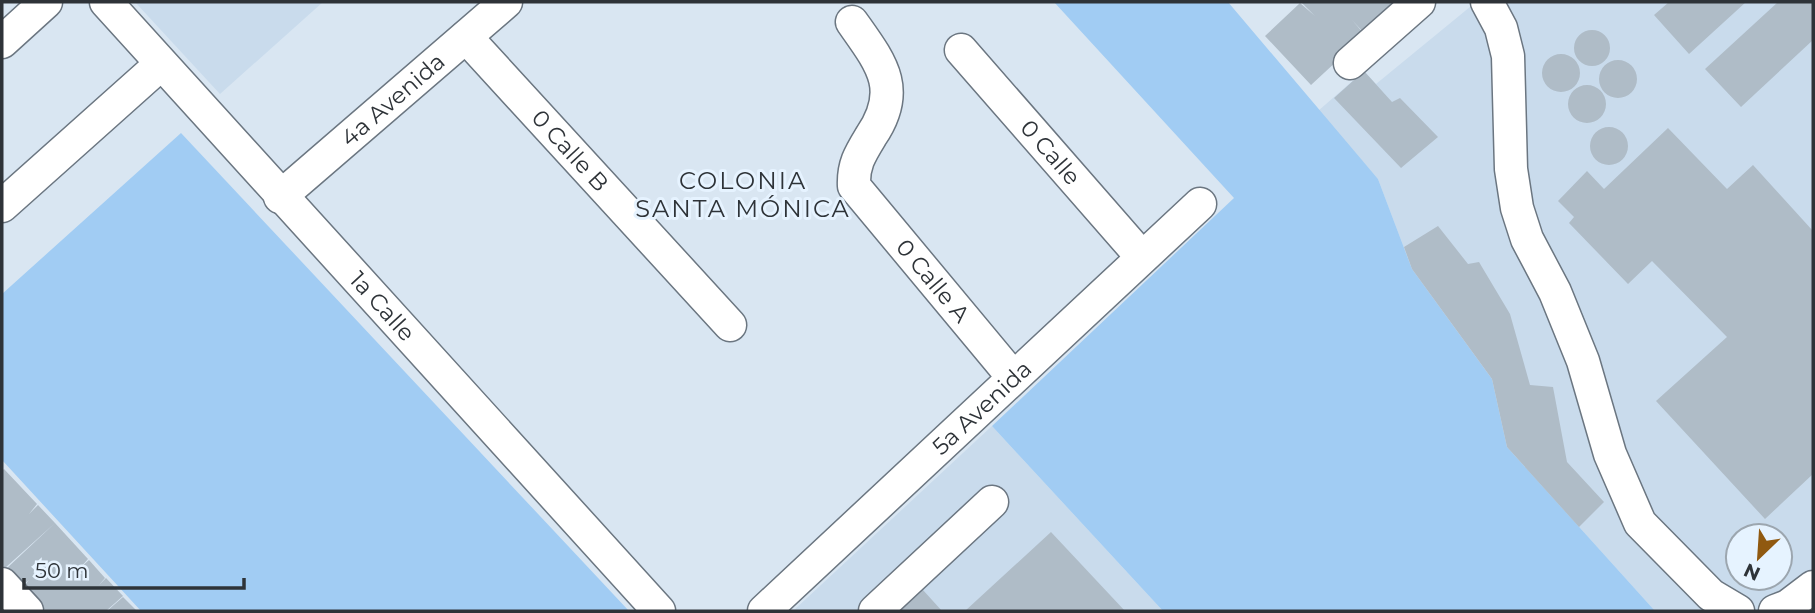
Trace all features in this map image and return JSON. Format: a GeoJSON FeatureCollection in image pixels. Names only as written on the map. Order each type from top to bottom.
{"type":"FeatureCollection","features":[{"type":"Feature","properties":{"kind":"street"},"geometry":{"type":"LineString","coordinates":[[2,42],[46,2]]}},
{"type":"Feature","properties":{"kind":"street","name":"1a Calle"},"geometry":{"type":"LineString","coordinates":[[106,2],[280,197],[659,611]]}},
{"type":"Feature","properties":{"kind":"street","name":"4a Avenida"},"geometry":{"type":"LineString","coordinates":[[280,197],[506,2]]}},
{"type":"Feature","properties":{"kind":"street"},"geometry":{"type":"LineString","coordinates":[[1350,63],[1419,2]]}},
{"type":"Feature","properties":{"kind":"street"},"geometry":{"type":"LineString","coordinates":[[1488,2],[1501,28],[1508,56],[1511,169],[1517,208],[1527,239],[1555,292],[1583,361],[1610,454],[1640,523],[1711,595],[1738,611]]}},
{"type":"Feature","properties":{"kind":"street","name":"0 Calle A"},"geometry":{"type":"LineString","coordinates":[[852,22],[882,69],[888,106],[858,156],[853,170],[854,187],[1013,377]]}},
{"type":"Feature","properties":{"kind":"street","name":"0 Calle B"},"geometry":{"type":"LineString","coordinates":[[466,37],[730,325]]}},
{"type":"Feature","properties":{"kind":"street","name":"0 Calle"},"geometry":{"type":"LineString","coordinates":[[961,50],[1141,256]]}},
{"type":"Feature","properties":{"kind":"street"},"geometry":{"type":"LineString","coordinates":[[2,206],[161,64]]}},
{"type":"Feature","properties":{"kind":"street","name":"5a Avenida"},"geometry":{"type":"LineString","coordinates":[[764,611],[1141,256],[1200,204]]}},
{"type":"Feature","properties":{"kind":"street"},"geometry":{"type":"LineString","coordinates":[[875,611],[992,502]]}},
{"type":"Feature","properties":{"kind":"street"},"geometry":{"type":"LineString","coordinates":[[2,584],[27,611]]}},
{"type":"Feature","properties":{"kind":"street"},"geometry":{"type":"LineString","coordinates":[[1775,611],[1788,606],[1813,587]]}},
{"type":"Feature","properties":{"kind":"shaded area"},"geometry":{"type":"Polygon","coordinates":[[[135,2],[323,2],[220,94],[135,2]]]}},
{"type":"Feature","properties":{"kind":"shaded area"},"geometry":{"type":"Polygon","coordinates":[[[1054,2],[1228,2],[1378,179],[1412,269],[1492,379],[1507,447],[1655,611],[1163,611],[992,426],[1234,198],[1054,2]]]}},
{"type":"Feature","properties":{"kind":"shaded area"},"geometry":{"type":"Polygon","coordinates":[[[1476,2],[1813,2],[1813,611],[1655,611],[1507,447],[1492,378],[1412,269],[1378,179],[1318,111],[1364,71],[1376,84],[1476,2]]]}},
{"type":"Feature","properties":{"kind":"shaded area"},"geometry":{"type":"Polygon","coordinates":[[[181,133],[629,611],[141,611],[2,460],[2,294],[181,133]]]}},
{"type":"Feature","properties":{"kind":"shaded area"},"geometry":{"type":"Polygon","coordinates":[[[992,426],[1163,611],[793,611],[992,426]]]}},
{"type":"Feature","properties":{"kind":"building"},"geometry":{"type":"Polygon","coordinates":[[[1301,2],[1400,2],[1365,34],[1352,20],[1365,35],[1311,85],[1265,36],[1300,3],[1315,16],[1301,2]]]}},
{"type":"Feature","properties":{"kind":"building"},"geometry":{"type":"Polygon","coordinates":[[[1669,2],[1746,2],[1689,54],[1654,15],[1669,2]]]}},
{"type":"Feature","properties":{"kind":"building"},"geometry":{"type":"Polygon","coordinates":[[[1778,2],[1813,2],[1813,40],[1741,107],[1705,69],[1778,2]]]}},
{"type":"Feature","properties":{"kind":"building"},"geometry":{"type":"Polygon","coordinates":[[[1592,30],[1605,35],[1610,48],[1605,61],[1592,66],[1579,61],[1574,48],[1579,35],[1592,30]]]}},
{"type":"Feature","properties":{"kind":"building"},"geometry":{"type":"Polygon","coordinates":[[[1561,54],[1574,60],[1580,73],[1574,86],[1561,92],[1548,86],[1542,73],[1548,60],[1561,54]]]}},
{"type":"Feature","properties":{"kind":"building"},"geometry":{"type":"Polygon","coordinates":[[[1618,60],[1631,66],[1637,79],[1631,92],[1618,98],[1605,92],[1599,79],[1605,66],[1618,60]]]}},
{"type":"Feature","properties":{"kind":"building"},"geometry":{"type":"Polygon","coordinates":[[[1364,71],[1392,102],[1400,98],[1438,137],[1401,168],[1334,98],[1364,71]]]}},
{"type":"Feature","properties":{"kind":"building"},"geometry":{"type":"Polygon","coordinates":[[[1587,85],[1600,91],[1606,104],[1600,117],[1587,123],[1574,117],[1568,104],[1574,91],[1587,85]]]}},
{"type":"Feature","properties":{"kind":"building"},"geometry":{"type":"Polygon","coordinates":[[[1609,127],[1622,133],[1628,146],[1622,159],[1609,165],[1596,159],[1590,146],[1596,133],[1609,127]]]}},
{"type":"Feature","properties":{"kind":"building"},"geometry":{"type":"Polygon","coordinates":[[[1668,128],[1727,189],[1753,165],[1813,231],[1813,474],[1765,519],[1656,401],[1727,337],[1652,261],[1628,284],[1569,223],[1574,217],[1558,201],[1587,171],[1604,189],[1668,128]]]}},
{"type":"Feature","properties":{"kind":"building"},"geometry":{"type":"Polygon","coordinates":[[[1438,226],[1468,264],[1479,262],[1510,314],[1530,385],[1553,387],[1567,462],[1604,502],[1579,527],[1507,447],[1492,379],[1412,269],[1404,247],[1438,226]]]}},
{"type":"Feature","properties":{"kind":"building"},"geometry":{"type":"Polygon","coordinates":[[[4,469],[37,504],[29,514],[38,505],[55,523],[5,568],[2,564],[4,469]]]}},
{"type":"Feature","properties":{"kind":"building"},"geometry":{"type":"Polygon","coordinates":[[[55,523],[88,559],[80,568],[89,560],[105,578],[99,585],[106,578],[123,596],[106,611],[46,611],[23,587],[29,580],[22,586],[6,569],[55,523]]]}},
{"type":"Feature","properties":{"kind":"building"},"geometry":{"type":"Polygon","coordinates":[[[1051,532],[1125,611],[965,611],[1051,532]]]}},
{"type":"Feature","properties":{"kind":"building"},"geometry":{"type":"Polygon","coordinates":[[[923,590],[942,611],[900,611],[923,590]]]}},
{"type":"Feature","properties":{"kind":"building"},"geometry":{"type":"Polygon","coordinates":[[[123,597],[137,611],[107,611],[123,597]]]}},
{"type":"Feature","properties":{"kind":"district","name":"COLONIA SANTA MÓNICA"},"geometry":{"type":"Point","coordinates":[743,194]}}]}
